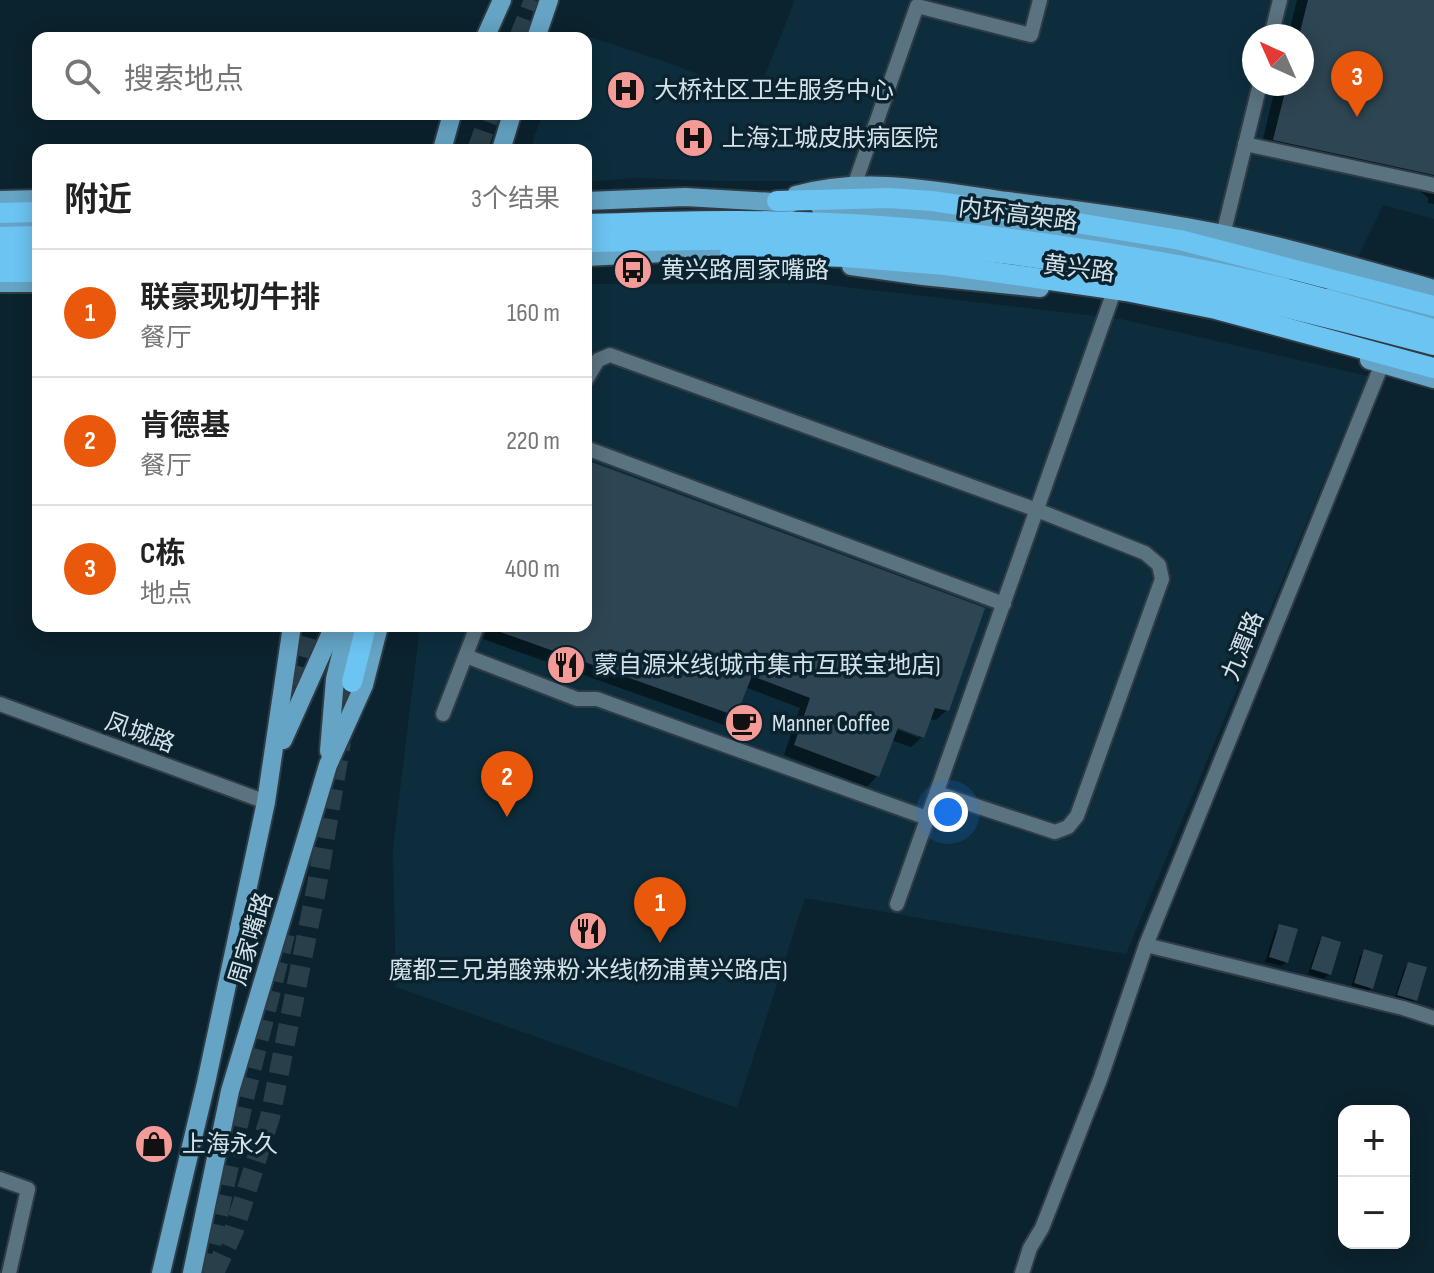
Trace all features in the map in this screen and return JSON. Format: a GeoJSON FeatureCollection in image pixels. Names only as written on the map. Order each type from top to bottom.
{"type":"FeatureCollection","features":[{"type":"Feature","properties":{"kind":"highway"},"geometry":{"type":"LineString","coordinates":[[777,201],[889,198],[932,201],[1180,240],[1434,306]]}},
{"type":"Feature","properties":{"kind":"highway"},"geometry":{"type":"LineString","coordinates":[[0,213],[32,212]]}},
{"type":"Feature","properties":{"kind":"highway","name":"内环高架路"},"geometry":{"type":"LineString","coordinates":[[592,224],[820,223],[983,236],[1190,267],[1434,329]]}},
{"type":"Feature","properties":{"kind":"highway"},"geometry":{"type":"LineString","coordinates":[[0,237],[32,236]]}},
{"type":"Feature","properties":{"kind":"highway","name":"内环高架路"},"geometry":{"type":"LineString","coordinates":[[592,242],[839,240],[1018,256],[1099,267],[1305,311],[1434,345]]}},
{"type":"Feature","properties":{"kind":"highway"},"geometry":{"type":"LineString","coordinates":[[709,252],[845,257],[945,265],[1216,309],[1434,368]]}},
{"type":"Feature","properties":{"kind":"highway"},"geometry":{"type":"LineString","coordinates":[[0,255],[32,255]]}},
{"type":"Feature","properties":{"kind":"highway"},"geometry":{"type":"LineString","coordinates":[[0,272],[32,272]]}},
{"type":"Feature","properties":{"kind":"highway"},"geometry":{"type":"LineString","coordinates":[[352,682],[364,632]]}},
{"type":"Feature","properties":{"kind":"main road"},"geometry":{"type":"LineString","coordinates":[[488,32],[502,0]]}},
{"type":"Feature","properties":{"kind":"main road"},"geometry":{"type":"LineString","coordinates":[[538,32],[549,0]]}},
{"type":"Feature","properties":{"kind":"main road"},"geometry":{"type":"LineString","coordinates":[[444,144],[450,120]]}},
{"type":"Feature","properties":{"kind":"main road"},"geometry":{"type":"LineString","coordinates":[[503,144],[510,120]]}},
{"type":"Feature","properties":{"kind":"main road","name":"黄兴路"},"geometry":{"type":"LineString","coordinates":[[777,201],[812,191],[854,186],[896,186],[1122,217],[1223,235],[1275,245],[1434,289]]}},
{"type":"Feature","properties":{"kind":"main road","name":"黄兴路"},"geometry":{"type":"LineString","coordinates":[[592,201],[685,197],[777,201],[848,210],[977,219],[1192,255],[1434,317]]}},
{"type":"Feature","properties":{"kind":"main road"},"geometry":{"type":"LineString","coordinates":[[0,200],[32,199]]}},
{"type":"Feature","properties":{"kind":"main road"},"geometry":{"type":"LineString","coordinates":[[0,224],[32,223]]}},
{"type":"Feature","properties":{"kind":"main road","name":"黄兴路"},"geometry":{"type":"LineString","coordinates":[[592,257],[763,247],[931,253],[1094,272],[1302,315],[1434,352]]}},
{"type":"Feature","properties":{"kind":"main road"},"geometry":{"type":"LineString","coordinates":[[0,263],[32,263]]}},
{"type":"Feature","properties":{"kind":"main road"},"geometry":{"type":"LineString","coordinates":[[0,283],[32,283]]}},
{"type":"Feature","properties":{"kind":"main road","name":"黄兴路"},"geometry":{"type":"LineString","coordinates":[[1119,294],[1214,315],[1434,379]]}},
{"type":"Feature","properties":{"kind":"main road","name":"周家嘴路"},"geometry":{"type":"LineString","coordinates":[[161,1273],[206,1083],[266,802],[291,632]]}},
{"type":"Feature","properties":{"kind":"main road"},"geometry":{"type":"LineString","coordinates":[[273,761],[331,632]]}},
{"type":"Feature","properties":{"kind":"main road"},"geometry":{"type":"LineString","coordinates":[[328,765],[335,679],[347,632]]}},
{"type":"Feature","properties":{"kind":"main road","name":"周家嘴路"},"geometry":{"type":"LineString","coordinates":[[192,1273],[230,1091],[328,765],[364,685],[377,632]]}},
{"type":"Feature","properties":{"kind":"street"},"geometry":{"type":"LineString","coordinates":[[854,186],[917,6],[1031,35],[1040,0]]}},
{"type":"Feature","properties":{"kind":"street"},"geometry":{"type":"LineString","coordinates":[[1274,24],[1280,0]]}},
{"type":"Feature","properties":{"kind":"street"},"geometry":{"type":"LineString","coordinates":[[1223,235],[1257,96]]}},
{"type":"Feature","properties":{"kind":"street"},"geometry":{"type":"LineString","coordinates":[[1245,144],[1434,185]]}},
{"type":"Feature","properties":{"kind":"street"},"geometry":{"type":"LineString","coordinates":[[897,904],[1037,510],[1119,294]]}},
{"type":"Feature","properties":{"kind":"street"},"geometry":{"type":"LineString","coordinates":[[592,370],[598,360],[610,355],[1037,510],[1145,553],[1159,565],[1162,579],[1077,816],[1068,827],[1055,832],[937,793]]}},
{"type":"Feature","properties":{"kind":"street","name":"九潭路"},"geometry":{"type":"LineString","coordinates":[[1022,1273],[1101,1077],[1146,945],[1382,364]]}},
{"type":"Feature","properties":{"kind":"street"},"geometry":{"type":"LineString","coordinates":[[592,450],[1004,604]]}},
{"type":"Feature","properties":{"kind":"street"},"geometry":{"type":"LineString","coordinates":[[443,714],[475,632]]}},
{"type":"Feature","properties":{"kind":"street"},"geometry":{"type":"LineString","coordinates":[[466,656],[577,699],[597,699],[927,818]]}},
{"type":"Feature","properties":{"kind":"street","name":"凤城路"},"geometry":{"type":"LineString","coordinates":[[0,704],[266,802]]}},
{"type":"Feature","properties":{"kind":"street"},"geometry":{"type":"LineString","coordinates":[[1146,945],[1434,1018]]}},
{"type":"Feature","properties":{"kind":"street"},"geometry":{"type":"LineString","coordinates":[[0,1179],[28,1189],[9,1273]]}},
{"type":"Feature","properties":{"kind":"shaded area"},"geometry":{"type":"Polygon","coordinates":[[[795,0],[1434,0],[1434,219],[1383,205],[1356,261],[864,181],[634,178],[592,182],[592,144],[533,144],[541,120],[592,120],[592,38],[675,65],[756,98],[795,0]]]}},
{"type":"Feature","properties":{"kind":"shaded area"},"geometry":{"type":"Polygon","coordinates":[[[812,283],[1121,319],[1368,376],[1126,954],[805,898],[737,1108],[396,987],[393,848],[419,632],[592,632],[592,284],[812,283]]]}},
{"type":"Feature","properties":{"kind":"building"},"geometry":{"type":"Polygon","coordinates":[[[1308,0],[1434,0],[1434,175],[1273,140],[1284,96],[1314,96],[1314,24],[1302,24],[1308,0]]]}},
{"type":"Feature","properties":{"kind":"building"},"geometry":{"type":"Polygon","coordinates":[[[592,462],[985,608],[949,711],[935,708],[924,738],[898,728],[879,777],[794,745],[810,698],[752,676],[736,716],[500,632],[592,632],[592,462]]]}},
{"type":"Feature","properties":{"kind":"building"},"geometry":{"type":"Polygon","coordinates":[[[1279,924],[1298,929],[1288,963],[1269,957],[1279,924]]]}},
{"type":"Feature","properties":{"kind":"building"},"geometry":{"type":"Polygon","coordinates":[[[1322,936],[1341,942],[1331,975],[1311,969],[1322,936]]]}},
{"type":"Feature","properties":{"kind":"building"},"geometry":{"type":"Polygon","coordinates":[[[1364,949],[1383,955],[1373,989],[1354,983],[1364,949]]]}},
{"type":"Feature","properties":{"kind":"building"},"geometry":{"type":"Polygon","coordinates":[[[1408,962],[1427,967],[1417,1001],[1397,995],[1408,962]]]}},
{"type":"Feature","properties":{"kind":"tunnel"},"geometry":{"type":"LineString","coordinates":[[521,32],[534,0]]}},
{"type":"Feature","properties":{"kind":"tunnel"},"geometry":{"type":"LineString","coordinates":[[479,144],[488,120]]}},
{"type":"Feature","properties":{"kind":"tunnel"},"geometry":{"type":"LineString","coordinates":[[288,715],[311,632]]}},
{"type":"Feature","properties":{"kind":"tunnel"},"geometry":{"type":"LineString","coordinates":[[336,733],[353,663]]}},
{"type":"Feature","properties":{"kind":"tunnel"},"geometry":{"type":"LineString","coordinates":[[214,1273],[234,1230],[270,1117],[317,885],[341,742]]}},
{"type":"Feature","properties":{"kind":"tunnel"},"geometry":{"type":"LineString","coordinates":[[205,1273],[285,934]]}},
{"type":"Feature","properties":{"kind":"place","name":"大桥社区卫生服务中心"},"geometry":{"type":"Point","coordinates":[626,90]}},
{"type":"Feature","properties":{"kind":"place","name":"C栋"},"geometry":{"type":"Point","coordinates":[1357,117]}},
{"type":"Feature","properties":{"kind":"place","name":"上海江城皮肤病医院"},"geometry":{"type":"Point","coordinates":[694,138]}},
{"type":"Feature","properties":{"kind":"place","name":"黄兴路周家嘴路"},"geometry":{"type":"Point","coordinates":[633,270]}},
{"type":"Feature","properties":{"kind":"place","name":"蒙自源米线(城市集市互联宝地店)"},"geometry":{"type":"Point","coordinates":[566,665]}},
{"type":"Feature","properties":{"kind":"place","name":"Manner Coffee"},"geometry":{"type":"Point","coordinates":[744,723]}},
{"type":"Feature","properties":{"kind":"place","name":"肯德基"},"geometry":{"type":"Point","coordinates":[507,817]}},
{"type":"Feature","properties":{"kind":"place","name":"魔都三兄弟酸辣粉·米线(杨浦黄兴路店)"},"geometry":{"type":"Point","coordinates":[588,931]}},
{"type":"Feature","properties":{"kind":"place","name":"联豪现切牛排"},"geometry":{"type":"Point","coordinates":[660,943]}},
{"type":"Feature","properties":{"kind":"place","name":"上海永久"},"geometry":{"type":"Point","coordinates":[154,1144]}}]}
